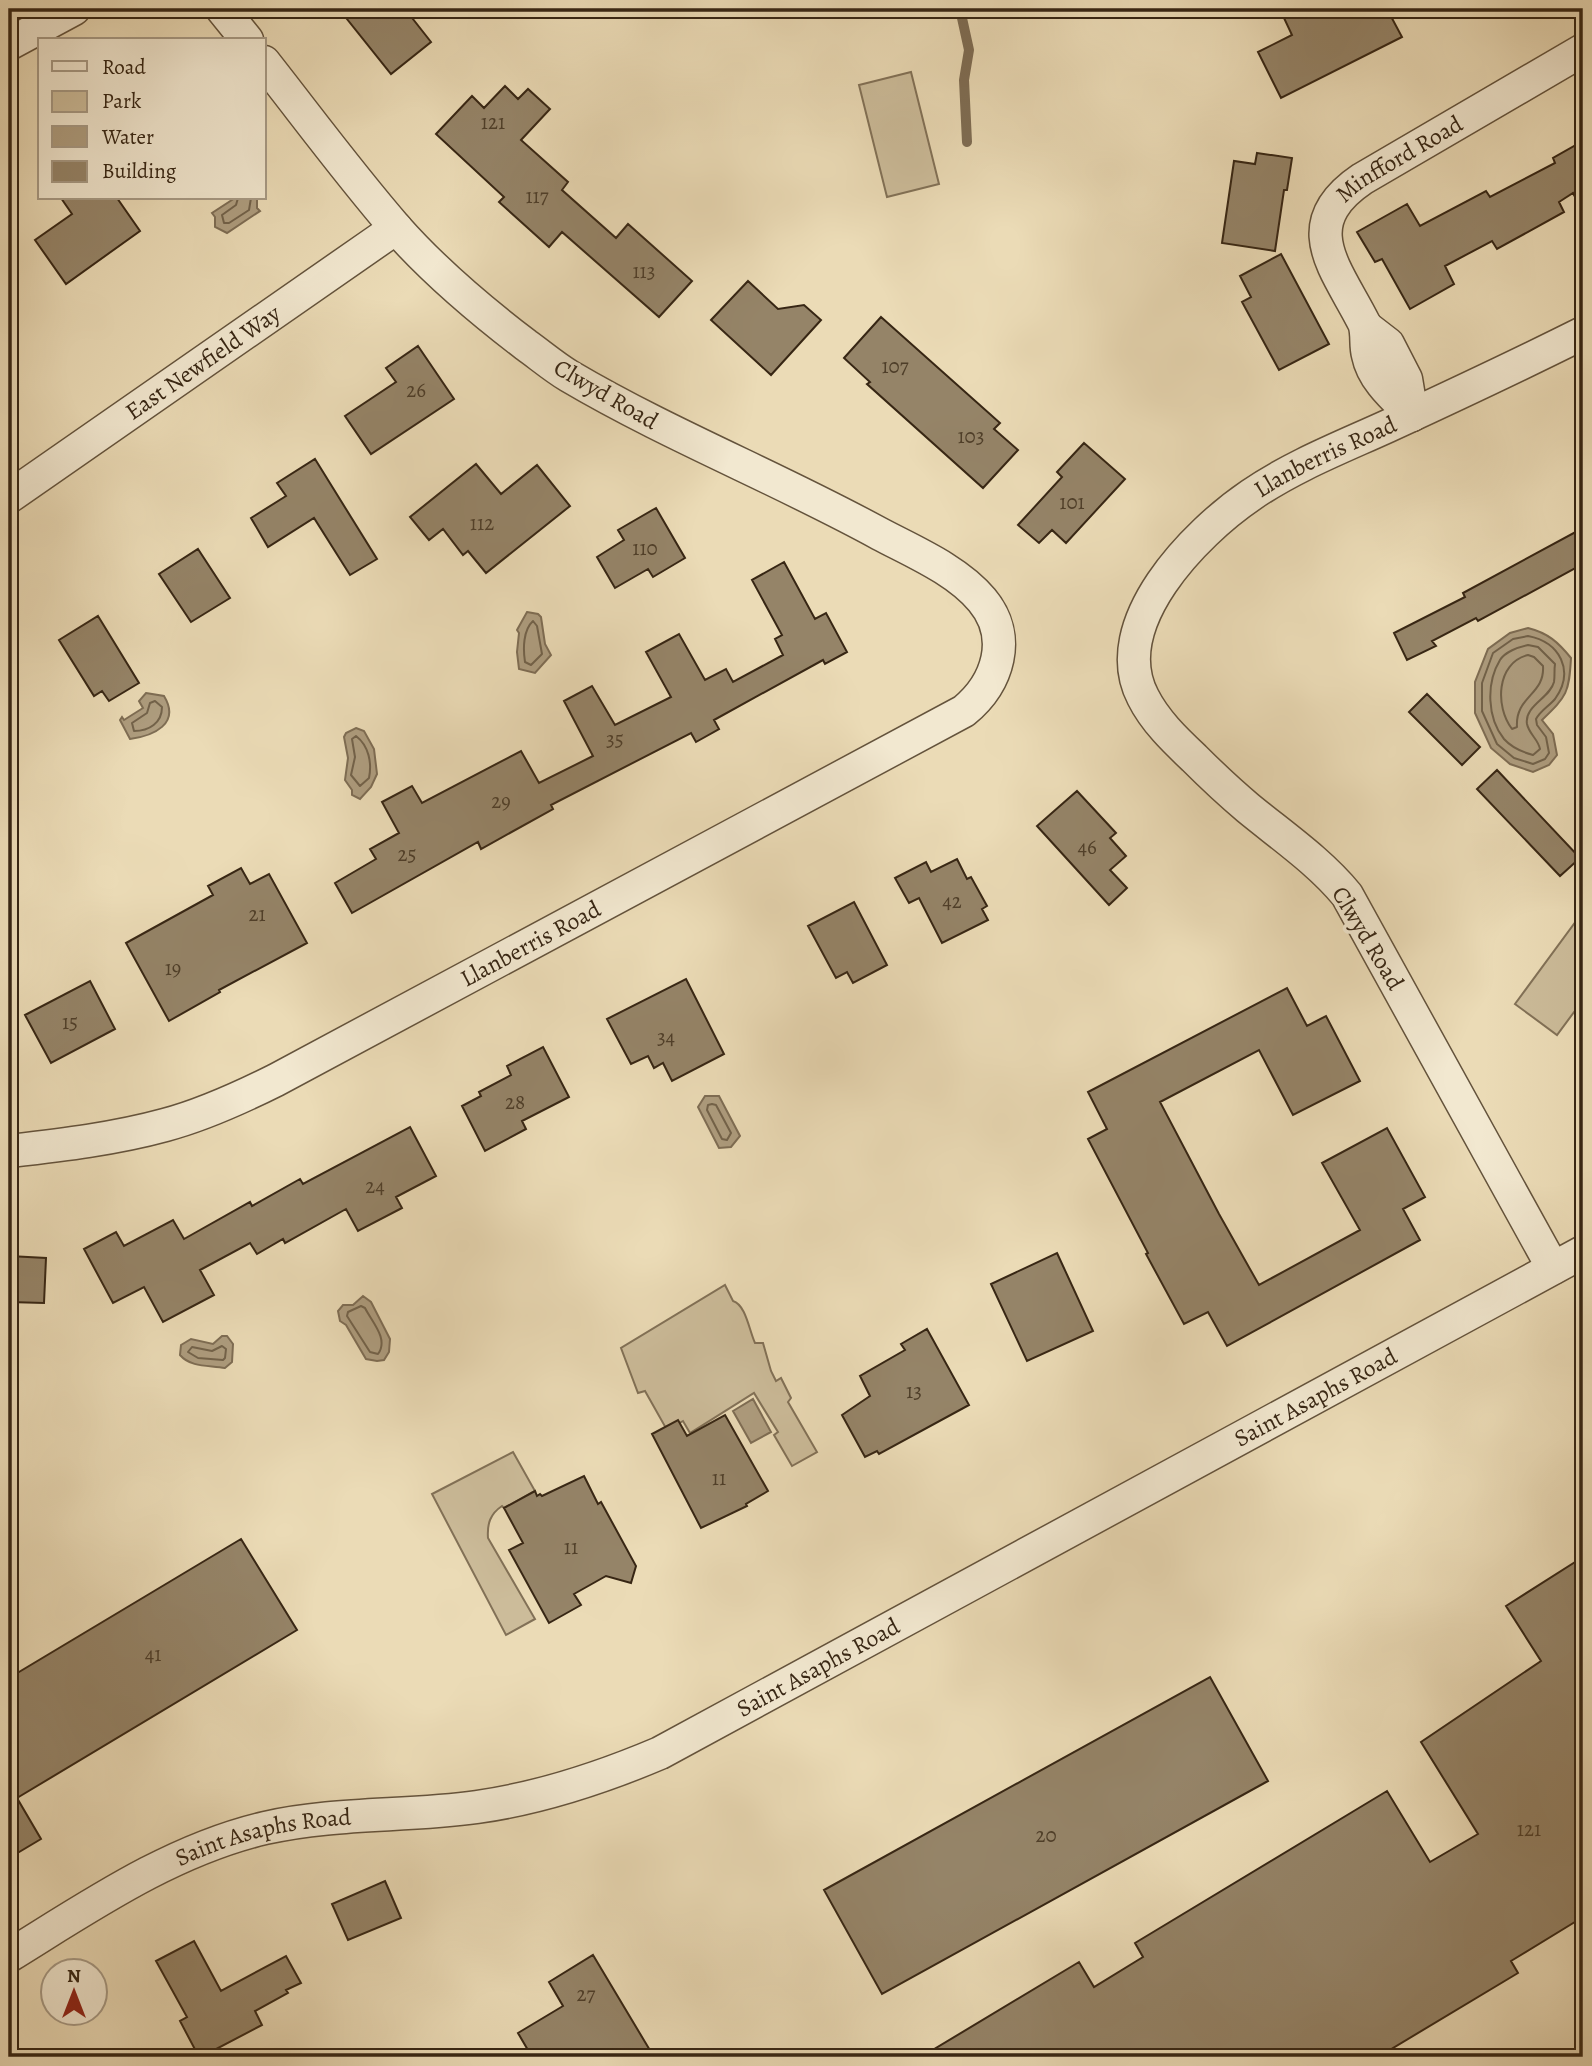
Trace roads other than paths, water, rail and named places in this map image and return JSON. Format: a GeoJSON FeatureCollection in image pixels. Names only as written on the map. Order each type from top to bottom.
{"type":"FeatureCollection","features":[{"type":"Feature","properties":{"kind":"street"},"geometry":{"type":"LineString","coordinates":[[9,44],[74,9]]}},
{"type":"Feature","properties":{"kind":"street"},"geometry":{"type":"LineString","coordinates":[[222,9],[245,38]]}},
{"type":"Feature","properties":{"kind":"street","name":"Minfford Road"},"geometry":{"type":"LineString","coordinates":[[1412,415],[1385,390],[1368,356],[1366,327],[1326,247],[1327,220],[1338,200],[1362,179],[1583,51]]}},
{"type":"Feature","properties":{"kind":"street","name":"Clwyd Road"},"geometry":{"type":"LineString","coordinates":[[266,65],[396,228],[506,329],[565,374],[619,405],[828,505],[964,583],[985,603],[994,619],[999,647]]}},
{"type":"Feature","properties":{"kind":"street","name":"East Newfield Way"},"geometry":{"type":"LineString","coordinates":[[9,497],[396,228]]}},
{"type":"Feature","properties":{"kind":"street","name":"Llanberris Road"},"geometry":{"type":"LineString","coordinates":[[1134,653],[1141,620],[1160,585],[1227,513],[1277,478],[1583,333]]}},
{"type":"Feature","properties":{"kind":"street","name":"Llanberris Road"},"geometry":{"type":"LineString","coordinates":[[9,1151],[92,1140],[166,1125],[214,1109],[276,1080],[964,711],[985,691],[997,661],[999,647]]}},
{"type":"Feature","properties":{"kind":"street","name":"Clwyd Road"},"geometry":{"type":"LineString","coordinates":[[1134,653],[1138,685],[1143,698],[1169,734],[1218,781],[1317,864],[1347,895],[1553,1268]]}},
{"type":"Feature","properties":{"kind":"street","name":"Saint Asaphs Road"},"geometry":{"type":"LineString","coordinates":[[9,1955],[149,1871],[225,1840],[305,1820],[475,1807],[531,1797],[601,1777],[660,1753],[1583,1252]]}},
{"type":"Feature","properties":{"kind":"water"},"geometry":{"type":"Polygon","coordinates":[[[232,200],[257,200],[257,208],[260,211],[227,233],[215,227],[212,213],[232,200]]]}},
{"type":"Feature","properties":{"kind":"water"},"geometry":{"type":"Polygon","coordinates":[[[527,612],[541,617],[545,644],[551,655],[535,673],[519,669],[517,630],[527,612]]]}},
{"type":"Feature","properties":{"kind":"water"},"geometry":{"type":"Polygon","coordinates":[[[1528,628],[1552,639],[1571,658],[1568,687],[1557,705],[1542,720],[1553,734],[1557,755],[1549,765],[1533,772],[1510,764],[1491,748],[1475,713],[1475,682],[1488,649],[1510,633],[1528,628]]]}},
{"type":"Feature","properties":{"kind":"water"},"geometry":{"type":"Polygon","coordinates":[[[146,693],[164,696],[169,714],[167,721],[147,735],[130,739],[120,720],[143,708],[139,701],[146,693]]]}},
{"type":"Feature","properties":{"kind":"water"},"geometry":{"type":"Polygon","coordinates":[[[356,728],[364,731],[374,749],[377,774],[371,787],[360,799],[352,795],[352,790],[345,780],[348,758],[344,737],[356,728]]]}},
{"type":"Feature","properties":{"kind":"water"},"geometry":{"type":"Polygon","coordinates":[[[705,1096],[719,1096],[740,1136],[731,1147],[719,1148],[698,1107],[705,1096]]]}},
{"type":"Feature","properties":{"kind":"water"},"geometry":{"type":"Polygon","coordinates":[[[363,1296],[371,1302],[390,1339],[389,1352],[384,1360],[366,1359],[346,1325],[340,1321],[338,1311],[343,1305],[353,1305],[363,1296]]]}},
{"type":"Feature","properties":{"kind":"water"},"geometry":{"type":"Polygon","coordinates":[[[222,1336],[227,1336],[233,1344],[232,1362],[225,1368],[195,1364],[180,1355],[181,1345],[191,1339],[213,1344],[222,1336]]]}},
{"type":"Feature","properties":{"kind":"water"},"geometry":{"type":"Polygon","coordinates":[[[753,1399],[771,1432],[751,1443],[733,1411],[753,1399]]]}},
{"type":"Feature","properties":{"kind":"waterway"},"geometry":{"type":"LineString","coordinates":[[960,9],[969,50],[964,80],[967,142]]}}]}
